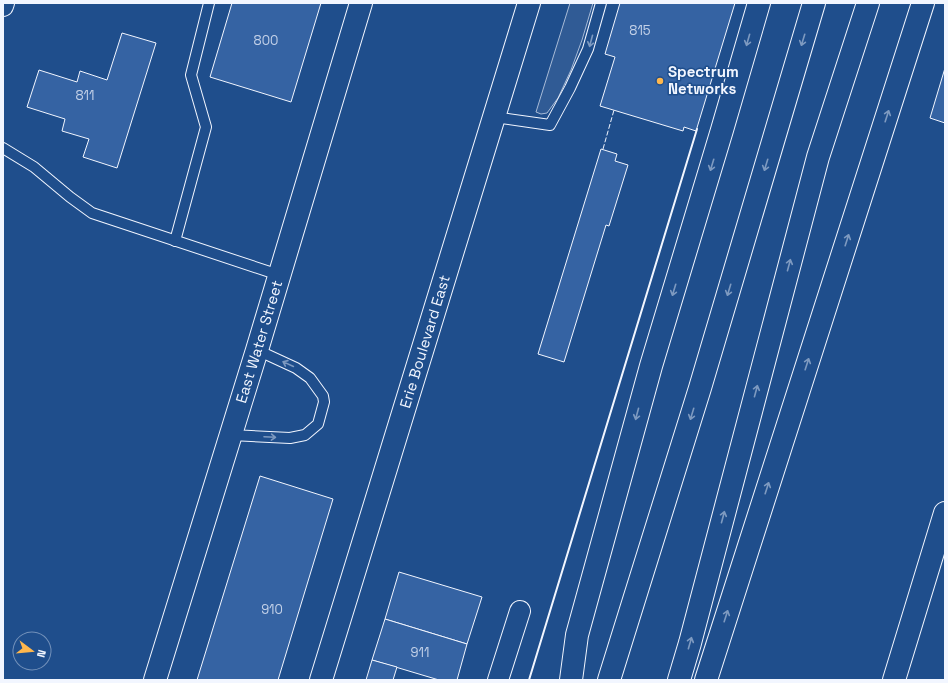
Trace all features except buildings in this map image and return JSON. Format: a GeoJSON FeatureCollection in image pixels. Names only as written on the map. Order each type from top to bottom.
{"type":"FeatureCollection","features":[{"type":"Feature","properties":{"kind":"main road","name":"East Water Street"},"geometry":{"type":"LineString","coordinates":[[155,680],[362,3]]}},
{"type":"Feature","properties":{"kind":"main road","name":"Erie Boulevard East"},"geometry":{"type":"LineString","coordinates":[[321,680],[529,3]]}},
{"type":"Feature","properties":{"kind":"main road"},"geometry":{"type":"LineString","coordinates":[[571,680],[577,635],[650,366],[759,3]]}},
{"type":"Feature","properties":{"kind":"main road"},"geometry":{"type":"LineString","coordinates":[[609,680],[700,388],[814,3]]}},
{"type":"Feature","properties":{"kind":"main road"},"geometry":{"type":"LineString","coordinates":[[679,680],[818,157],[868,3]]}},
{"type":"Feature","properties":{"kind":"main road"},"geometry":{"type":"LineString","coordinates":[[706,680],[923,3]]}},
{"type":"Feature","properties":{"kind":"main road"},"geometry":{"type":"LineString","coordinates":[[894,680],[945,513]]}},
{"type":"Feature","properties":{"kind":"street"},"geometry":{"type":"LineString","coordinates":[[498,680],[520,611]]}},
{"type":"Feature","properties":{"kind":"lane"},"geometry":{"type":"LineString","coordinates":[[175,241],[206,127],[191,75],[209,3]]}},
{"type":"Feature","properties":{"kind":"lane"},"geometry":{"type":"LineString","coordinates":[[494,117],[550,125],[570,88],[588,49],[601,3]]}},
{"type":"Feature","properties":{"kind":"lane"},"geometry":{"type":"LineString","coordinates":[[3,148],[34,167],[92,213],[279,275]]}},
{"type":"Feature","properties":{"kind":"lane"},"geometry":{"type":"LineString","coordinates":[[231,435],[290,438],[305,435],[318,424],[324,402],[323,396],[310,378],[296,368],[257,350]]}},
{"type":"Feature","properties":{"kind":"shaded area"},"geometry":{"type":"Polygon","coordinates":[[[570,3],[593,3],[571,70],[558,98],[547,113],[541,114],[536,112],[570,3]]]}},
{"type":"Feature","properties":{"kind":"fence"},"geometry":{"type":"LineString","coordinates":[[603,149],[614,110]]}},
{"type":"Feature","properties":{"kind":"wall"},"geometry":{"type":"LineString","coordinates":[[529,680],[697,129]]}},
{"type":"Feature","properties":{"kind":"place","name":"Spectrum Networks"},"geometry":{"type":"Point","coordinates":[660,81]}}]}
